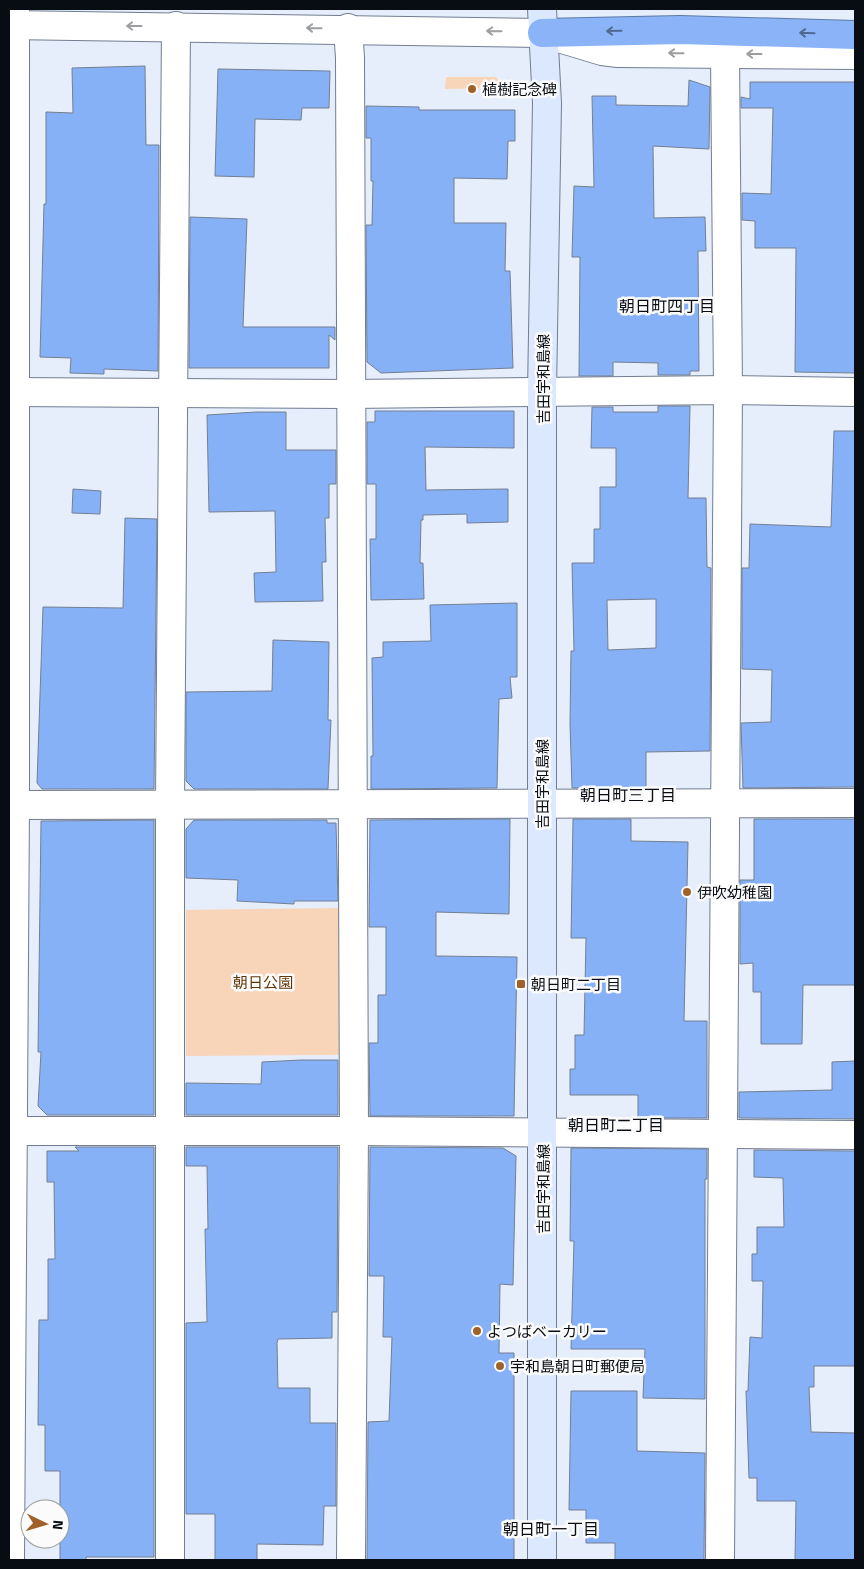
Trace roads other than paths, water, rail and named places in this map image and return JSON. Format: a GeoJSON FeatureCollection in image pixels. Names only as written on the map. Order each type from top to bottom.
{"type":"FeatureCollection","features":[{"type":"Feature","properties":{"kind":"highway"},"geometry":{"type":"LineString","coordinates":[[542,21],[680,30],[855,35]]}},
{"type":"Feature","properties":{"kind":"main road","name":"吉田宇和島線"},"geometry":{"type":"LineString","coordinates":[[542,21],[547,103],[542,391],[544,1133],[542,1560]]}},
{"type":"Feature","properties":{"kind":"street"},"geometry":{"type":"LineString","coordinates":[[10,1560],[13,19],[176,26],[348,28],[542,21],[602,51],[855,55]]}},
{"type":"Feature","properties":{"kind":"street"},"geometry":{"type":"LineString","coordinates":[[170,1560],[170,805],[176,26]]}},
{"type":"Feature","properties":{"kind":"street"},"geometry":{"type":"LineString","coordinates":[[348,28],[350,58],[349,394],[354,1131],[351,1560]]}},
{"type":"Feature","properties":{"kind":"street"},"geometry":{"type":"LineString","coordinates":[[720,1560],[728,390],[725,54]]}},
{"type":"Feature","properties":{"kind":"street"},"geometry":{"type":"LineString","coordinates":[[11,392],[174,394],[728,390],[855,392]]}},
{"type":"Feature","properties":{"kind":"street"},"geometry":{"type":"LineString","coordinates":[[12,805],[351,803],[855,804]]}},
{"type":"Feature","properties":{"kind":"street"},"geometry":{"type":"LineString","coordinates":[[11,1131],[354,1131],[855,1135]]}},
{"type":"Feature","properties":{"kind":"place","name":"植樹記念碑"},"geometry":{"type":"Point","coordinates":[472,89]}},
{"type":"Feature","properties":{"kind":"place","name":"伊吹幼稚園"},"geometry":{"type":"Point","coordinates":[687,892]}},
{"type":"Feature","properties":{"kind":"place","name":"朝日町二丁目"},"geometry":{"type":"Point","coordinates":[521,984]}},
{"type":"Feature","properties":{"kind":"place","name":"よつばベーカリー"},"geometry":{"type":"Point","coordinates":[477,1331]}},
{"type":"Feature","properties":{"kind":"place","name":"宇和島朝日町郵便局"},"geometry":{"type":"Point","coordinates":[500,1366]}},
{"type":"Feature","properties":{"kind":"district","name":"朝日町四丁目"},"geometry":{"type":"Point","coordinates":[667,306]}},
{"type":"Feature","properties":{"kind":"district","name":"朝日町三丁目"},"geometry":{"type":"Point","coordinates":[628,795]}},
{"type":"Feature","properties":{"kind":"district","name":"朝日町二丁目"},"geometry":{"type":"Point","coordinates":[616,1125]}},
{"type":"Feature","properties":{"kind":"district","name":"朝日町一丁目"},"geometry":{"type":"Point","coordinates":[551,1529]}},
{"type":"Feature","properties":{"kind":"park label","name":"朝日公園"},"geometry":{"type":"Point","coordinates":[263,982]}}]}
